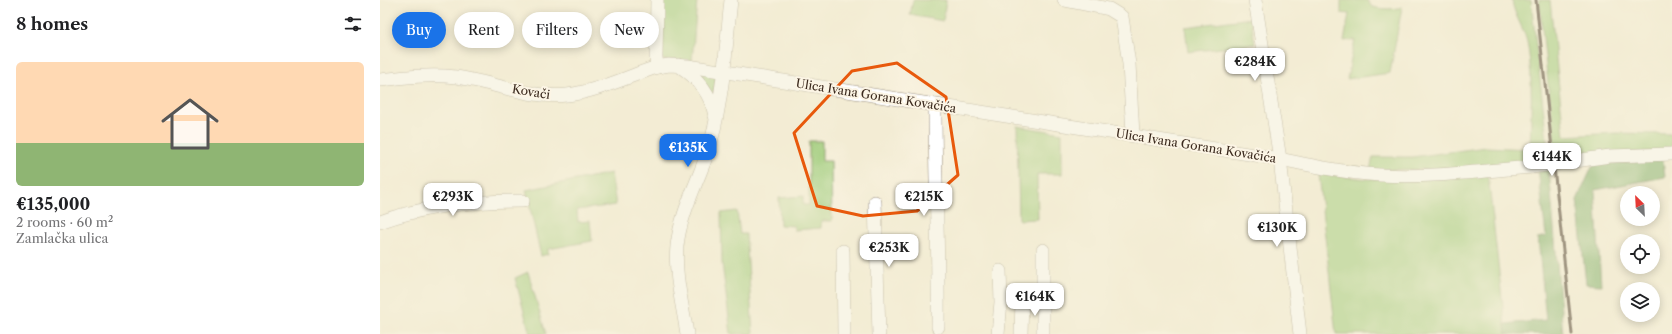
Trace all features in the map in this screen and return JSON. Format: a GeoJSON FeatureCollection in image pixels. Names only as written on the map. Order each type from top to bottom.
{"type":"FeatureCollection","features":[{"type":"Feature","properties":{"kind":"street"},"geometry":{"type":"LineString","coordinates":[[657,0],[657,67]]}},
{"type":"Feature","properties":{"kind":"street"},"geometry":{"type":"LineString","coordinates":[[687,334],[678,273],[677,247],[682,222],[710,144],[716,121],[731,0]]}},
{"type":"Feature","properties":{"kind":"street"},"geometry":{"type":"LineString","coordinates":[[1064,0],[1109,9],[1122,17],[1129,64],[1133,135]]}},
{"type":"Feature","properties":{"kind":"street"},"geometry":{"type":"LineString","coordinates":[[1255,0],[1280,160],[1300,334]]}},
{"type":"Feature","properties":{"kind":"street"},"geometry":{"type":"LineString","coordinates":[[678,65],[696,78],[712,105],[716,121]]}},
{"type":"Feature","properties":{"kind":"street","name":"Kovači"},"geometry":{"type":"LineString","coordinates":[[380,80],[437,76],[476,81],[540,95],[567,95],[584,92],[657,67],[678,65],[723,71]]}},
{"type":"Feature","properties":{"kind":"street","name":"Ulica Ivana Gorana Kovačića"},"geometry":{"type":"LineString","coordinates":[[723,71],[936,106],[1027,118],[1133,135],[1321,168],[1378,175],[1436,175],[1532,167],[1610,156],[1672,154]]}},
{"type":"Feature","properties":{"kind":"street"},"geometry":{"type":"LineString","coordinates":[[936,106],[935,164],[939,278],[938,327]]}},
{"type":"Feature","properties":{"kind":"street"},"geometry":{"type":"LineString","coordinates":[[380,222],[405,214],[447,205],[524,201]]}},
{"type":"Feature","properties":{"kind":"street"},"geometry":{"type":"LineString","coordinates":[[875,202],[878,334]]}},
{"type":"Feature","properties":{"kind":"street"},"geometry":{"type":"LineString","coordinates":[[1042,250],[1043,334]]}},
{"type":"Feature","properties":{"kind":"street"},"geometry":{"type":"LineString","coordinates":[[843,251],[844,334]]}},
{"type":"Feature","properties":{"kind":"street"},"geometry":{"type":"LineString","coordinates":[[998,334],[1001,302],[1000,271]]}},
{"type":"Feature","properties":{"kind":"street"},"geometry":{"type":"LineString","coordinates":[[1021,334],[1022,300]]}},
{"type":"Feature","properties":{"kind":"highlighted area"},"geometry":{"type":"Polygon","coordinates":[[[897,63],[946,97],[958,175],[917,211],[863,216],[817,206],[794,133],[852,71],[897,63]]]}},
{"type":"Feature","properties":{"kind":"green space"},"geometry":{"type":"Polygon","coordinates":[[[661,0],[697,0],[692,61],[663,60],[660,57],[661,0]]]}},
{"type":"Feature","properties":{"kind":"green space"},"geometry":{"type":"Polygon","coordinates":[[[913,0],[946,0],[943,21],[910,15],[913,0]]]}},
{"type":"Feature","properties":{"kind":"green space"},"geometry":{"type":"Polygon","coordinates":[[[1341,0],[1367,0],[1372,7],[1380,8],[1391,9],[1402,7],[1390,73],[1347,79],[1355,40],[1344,41],[1349,14],[1341,13],[1341,0]]]}},
{"type":"Feature","properties":{"kind":"green space"},"geometry":{"type":"Polygon","coordinates":[[[1512,0],[1531,0],[1549,159],[1463,169],[1370,170],[1373,157],[1412,157],[1486,147],[1530,149],[1530,59],[1527,41],[1515,12],[1512,0]]]}},
{"type":"Feature","properties":{"kind":"green space"},"geometry":{"type":"Polygon","coordinates":[[[1539,0],[1550,0],[1564,136],[1616,133],[1672,134],[1672,150],[1556,158],[1539,0]]]}},
{"type":"Feature","properties":{"kind":"green space"},"geometry":{"type":"Polygon","coordinates":[[[1251,18],[1255,44],[1188,52],[1185,27],[1251,18]]]}},
{"type":"Feature","properties":{"kind":"green space"},"geometry":{"type":"Polygon","coordinates":[[[693,71],[717,73],[713,95],[693,71]]]}},
{"type":"Feature","properties":{"kind":"green space"},"geometry":{"type":"Polygon","coordinates":[[[1017,126],[1062,133],[1062,174],[1037,174],[1038,219],[1019,220],[1017,126]]]}},
{"type":"Feature","properties":{"kind":"green space"},"geometry":{"type":"Polygon","coordinates":[[[809,141],[822,141],[822,161],[831,161],[832,221],[821,221],[821,228],[794,230],[794,226],[780,225],[779,198],[803,196],[803,205],[809,205],[809,141]]]}},
{"type":"Feature","properties":{"kind":"green space"},"geometry":{"type":"Polygon","coordinates":[[[1663,160],[1665,177],[1595,190],[1601,285],[1586,284],[1577,200],[1593,165],[1663,160]]]}},
{"type":"Feature","properties":{"kind":"green space"},"geometry":{"type":"Polygon","coordinates":[[[1538,169],[1549,169],[1563,334],[1506,334],[1505,324],[1546,320],[1538,238],[1546,236],[1538,169]]]}},
{"type":"Feature","properties":{"kind":"green space"},"geometry":{"type":"Polygon","coordinates":[[[611,173],[616,205],[577,210],[578,222],[590,221],[592,241],[548,249],[548,254],[541,256],[526,190],[611,173]]]}},
{"type":"Feature","properties":{"kind":"green space"},"geometry":{"type":"Polygon","coordinates":[[[1318,174],[1369,179],[1488,175],[1506,334],[1336,334],[1318,174]]]}},
{"type":"Feature","properties":{"kind":"green space"},"geometry":{"type":"Polygon","coordinates":[[[737,211],[740,234],[746,234],[753,334],[731,334],[722,263],[721,213],[737,211]]]}},
{"type":"Feature","properties":{"kind":"green space"},"geometry":{"type":"Polygon","coordinates":[[[528,272],[546,334],[530,334],[515,278],[528,272]]]}},
{"type":"Feature","properties":{"kind":"railway"},"geometry":{"type":"LineString","coordinates":[[1536,0],[1572,334]]}}]}
